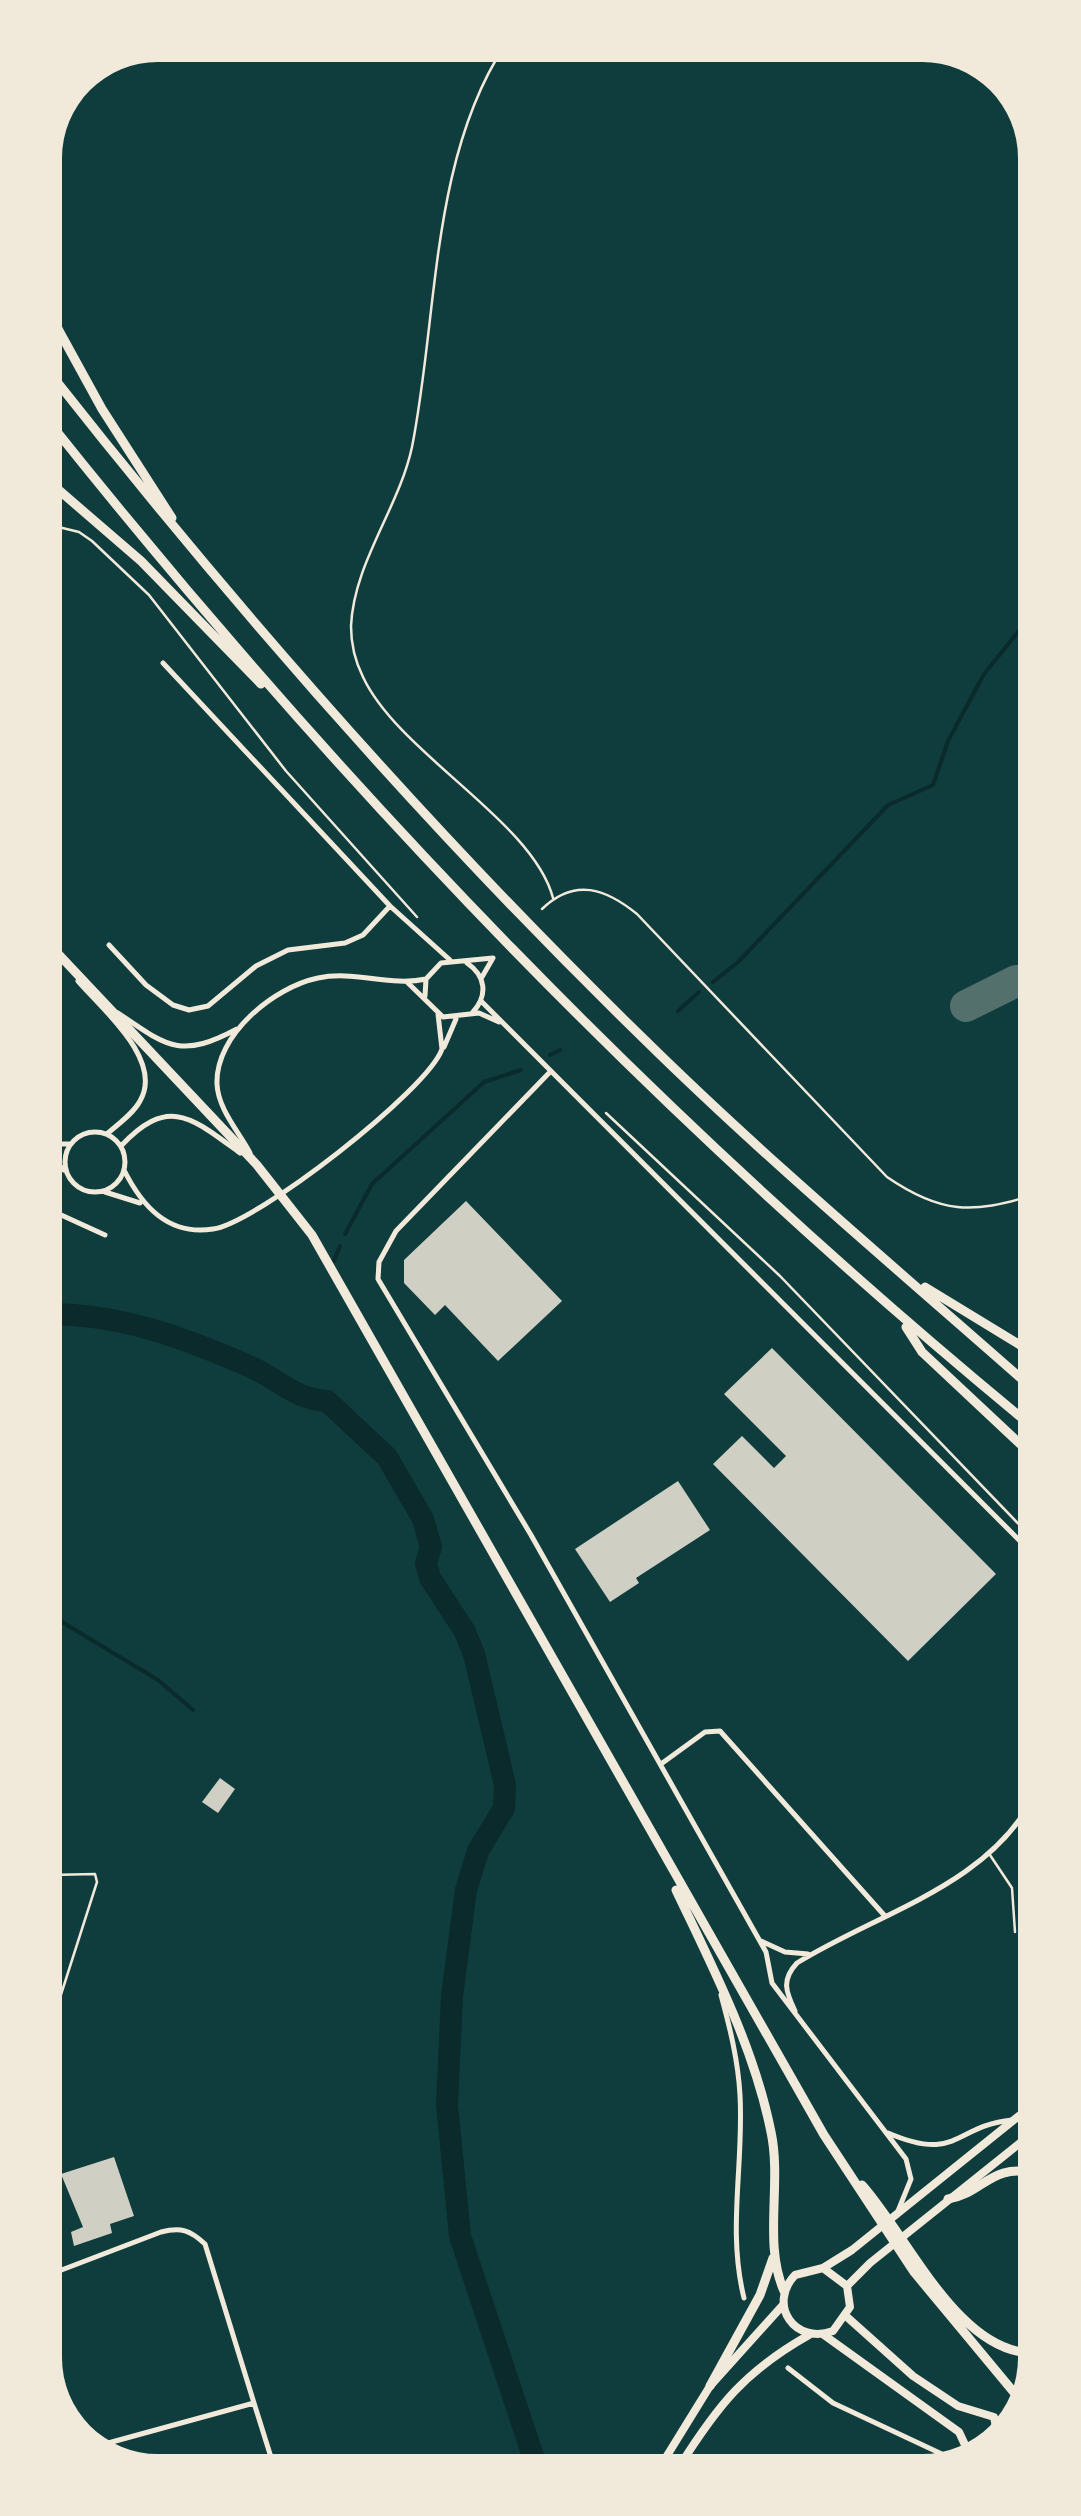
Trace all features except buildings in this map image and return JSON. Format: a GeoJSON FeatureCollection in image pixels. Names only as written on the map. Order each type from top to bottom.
{"type":"FeatureCollection","features":[{"type":"Feature","properties":{"kind":"highway"},"geometry":{"type":"LineString","coordinates":[[63,338],[102,409],[195,554]]}},
{"type":"Feature","properties":{"kind":"highway"},"geometry":{"type":"LineString","coordinates":[[63,389],[195,554],[326,704],[576,970],[721,1112],[1018,1375]]}},
{"type":"Feature","properties":{"kind":"highway"},"geometry":{"type":"LineString","coordinates":[[63,439],[151,550],[300,720],[526,966],[691,1130],[902,1320],[1018,1415]]}},
{"type":"Feature","properties":{"kind":"highway"},"geometry":{"type":"LineString","coordinates":[[63,494],[141,561],[220,646],[300,720]]}},
{"type":"Feature","properties":{"kind":"highway"},"geometry":{"type":"LineString","coordinates":[[63,959],[257,1165],[312,1235],[842,2164],[914,2272],[1013,2390]]}},
{"type":"Feature","properties":{"kind":"highway"},"geometry":{"type":"LineString","coordinates":[[897,1269],[1018,1343]]}},
{"type":"Feature","properties":{"kind":"highway"},"geometry":{"type":"LineString","coordinates":[[902,1320],[922,1352],[1018,1442]]}},
{"type":"Feature","properties":{"kind":"highway"},"geometry":{"type":"LineString","coordinates":[[633,1802],[711,1963],[761,2090],[778,2182],[776,2251],[784,2291]]}},
{"type":"Feature","properties":{"kind":"highway"},"geometry":{"type":"LineString","coordinates":[[842,2164],[878,2202],[956,2310],[979,2334],[1018,2354]]}},
{"type":"Feature","properties":{"kind":"highway"},"geometry":{"type":"LineString","coordinates":[[948,2199],[962,2196],[999,2171],[1018,2172]]}},
{"type":"Feature","properties":{"kind":"highway"},"geometry":{"type":"LineString","coordinates":[[710,2386],[760,2295],[776,2251]]}},
{"type":"Feature","properties":{"kind":"main road"},"geometry":{"type":"LineString","coordinates":[[965,2444],[959,2432],[824,2335],[808,2334],[791,2324],[783,2305],[784,2291],[804,2270],[823,2268],[852,2250],[1018,2116]]}},
{"type":"Feature","properties":{"kind":"main road"},"geometry":{"type":"LineString","coordinates":[[995,2421],[983,2412],[971,2412],[913,2376],[847,2317],[847,2286],[870,2263],[1018,2145]]}},
{"type":"Feature","properties":{"kind":"main road"},"geometry":{"type":"LineString","coordinates":[[823,2268],[847,2286]]}},
{"type":"Feature","properties":{"kind":"main road"},"geometry":{"type":"LineString","coordinates":[[668,2454],[710,2386],[783,2305]]}},
{"type":"Feature","properties":{"kind":"main road"},"geometry":{"type":"LineString","coordinates":[[824,2335],[847,2317]]}},
{"type":"Feature","properties":{"kind":"main road"},"geometry":{"type":"LineString","coordinates":[[689,2454],[739,2384],[770,2355],[808,2334]]}},
{"type":"Feature","properties":{"kind":"main road"},"geometry":{"type":"LineString","coordinates":[[959,2432],[962,2420],[971,2412]]}},
{"type":"Feature","properties":{"kind":"street"},"geometry":{"type":"LineString","coordinates":[[163,662],[429,944],[450,960],[493,958],[482,978],[481,1001],[472,1013],[456,1019],[438,1014]]}},
{"type":"Feature","properties":{"kind":"street"},"geometry":{"type":"LineString","coordinates":[[108,945],[172,1005],[189,1010],[208,1006],[256,966],[288,950],[345,943],[363,935],[390,906]]}},
{"type":"Feature","properties":{"kind":"street"},"geometry":{"type":"LineString","coordinates":[[429,944],[434,968]]}},
{"type":"Feature","properties":{"kind":"street"},"geometry":{"type":"LineString","coordinates":[[426,999],[426,980],[434,968],[450,960]]}},
{"type":"Feature","properties":{"kind":"street"},"geometry":{"type":"LineString","coordinates":[[63,962],[132,1045],[145,1068],[139,1104],[107,1134]]}},
{"type":"Feature","properties":{"kind":"street"},"geometry":{"type":"LineString","coordinates":[[464,962],[482,978]]}},
{"type":"Feature","properties":{"kind":"street"},"geometry":{"type":"LineString","coordinates":[[110,1007],[175,1048],[205,1046],[240,1028],[277,995],[318,978],[346,975],[405,982],[426,980]]}},
{"type":"Feature","properties":{"kind":"street"},"geometry":{"type":"LineString","coordinates":[[405,982],[438,1014],[442,1050]]}},
{"type":"Feature","properties":{"kind":"street"},"geometry":{"type":"LineString","coordinates":[[481,1001],[548,1073],[1018,1539]]}},
{"type":"Feature","properties":{"kind":"street"},"geometry":{"type":"LineString","coordinates":[[472,1013],[503,1024]]}},
{"type":"Feature","properties":{"kind":"street"},"geometry":{"type":"LineString","coordinates":[[63,1169],[77,1187],[140,1203],[179,1226],[211,1230],[258,1210],[420,1083],[456,1019]]}},
{"type":"Feature","properties":{"kind":"street"},"geometry":{"type":"LineString","coordinates":[[240,1028],[225,1052],[217,1086],[221,1105],[257,1165]]}},
{"type":"Feature","properties":{"kind":"street"},"geometry":{"type":"LineString","coordinates":[[548,1073],[396,1231],[379,1262],[384,1293],[540,1553],[759,1940],[772,1983],[800,2025],[906,2159],[911,2179],[898,2210]]}},
{"type":"Feature","properties":{"kind":"street"},"geometry":{"type":"LineString","coordinates":[[120,1146],[139,1127],[158,1116],[175,1115],[193,1119],[257,1165]]}},
{"type":"Feature","properties":{"kind":"street"},"geometry":{"type":"LineString","coordinates":[[63,1144],[70,1144],[87,1133],[107,1134],[120,1146],[124,1170],[140,1203]]}},
{"type":"Feature","properties":{"kind":"street"},"geometry":{"type":"LineString","coordinates":[[66,1172],[70,1144]]}},
{"type":"Feature","properties":{"kind":"street"},"geometry":{"type":"LineString","coordinates":[[104,1191],[124,1170]]}},
{"type":"Feature","properties":{"kind":"street"},"geometry":{"type":"LineString","coordinates":[[63,1216],[106,1235]]}},
{"type":"Feature","properties":{"kind":"street"},"geometry":{"type":"LineString","coordinates":[[660,1765],[704,1732],[720,1731],[884,1915]]}},
{"type":"Feature","properties":{"kind":"street"},"geometry":{"type":"LineString","coordinates":[[800,2025],[785,1988],[787,1973],[810,1954],[989,1854],[1007,1840],[1018,1821]]}},
{"type":"Feature","properties":{"kind":"street"},"geometry":{"type":"LineString","coordinates":[[759,1940],[785,1952],[810,1954]]}},
{"type":"Feature","properties":{"kind":"street"},"geometry":{"type":"LineString","coordinates":[[711,1963],[734,2045],[740,2095],[734,2228],[744,2298]]}},
{"type":"Feature","properties":{"kind":"street"},"geometry":{"type":"LineString","coordinates":[[888,2132],[915,2144],[937,2146],[1012,2120]]}},
{"type":"Feature","properties":{"kind":"street"},"geometry":{"type":"LineString","coordinates":[[62,2269],[161,2232],[178,2228],[193,2232],[205,2244],[270,2453]]}},
{"type":"Feature","properties":{"kind":"street"},"geometry":{"type":"LineString","coordinates":[[788,2368],[833,2403],[938,2452]]}},
{"type":"Feature","properties":{"kind":"street"},"geometry":{"type":"LineString","coordinates":[[113,2442],[254,2403]]}},
{"type":"Feature","properties":{"kind":"lane"},"geometry":{"type":"LineString","coordinates":[[494,62],[460,145],[412,449],[359,590],[351,625],[353,651],[374,696],[524,848],[548,878],[553,898]]}},
{"type":"Feature","properties":{"kind":"lane"},"geometry":{"type":"LineString","coordinates":[[542,909],[553,898],[587,889],[611,893],[637,914],[887,1178],[915,1196],[951,1209],[1018,1198]]}},
{"type":"Feature","properties":{"kind":"lane"},"geometry":{"type":"LineString","coordinates":[[989,1854],[1012,1888],[1015,1932]]}},
{"type":"Feature","properties":{"kind":"lane"},"geometry":{"type":"LineString","coordinates":[[62,1874],[94,1874],[97,1882],[62,1990]]}},
{"type":"Feature","properties":{"kind":"path"},"geometry":{"type":"LineString","coordinates":[[63,528],[92,541],[149,595],[286,771],[425,926]]}},
{"type":"Feature","properties":{"kind":"path"},"geometry":{"type":"LineString","coordinates":[[602,1110],[780,1276],[1018,1523]]}},
{"type":"Feature","properties":{"kind":"waterway"},"geometry":{"type":"LineString","coordinates":[[713,982],[738,962],[888,805],[933,785],[948,741],[984,674],[1018,632]]}},
{"type":"Feature","properties":{"kind":"waterway"},"geometry":{"type":"LineString","coordinates":[[678,1011],[699,992]]}},
{"type":"Feature","properties":{"kind":"waterway"},"geometry":{"type":"LineString","coordinates":[[550,1055],[560,1050]]}},
{"type":"Feature","properties":{"kind":"waterway"},"geometry":{"type":"LineString","coordinates":[[345,1234],[372,1184],[484,1082],[521,1070]]}},
{"type":"Feature","properties":{"kind":"waterway"},"geometry":{"type":"LineString","coordinates":[[334,1261],[340,1246]]}},
{"type":"Feature","properties":{"kind":"waterway"},"geometry":{"type":"LineString","coordinates":[[62,1315],[127,1323],[202,1346],[305,1397],[327,1401],[387,1457],[423,1519],[431,1547],[426,1563],[430,1578],[464,1630],[474,1654],[505,1785],[504,1808],[478,1851],[466,1890],[452,1996],[447,2105],[460,2236],[532,2453]]}},
{"type":"Feature","properties":{"kind":"waterway"},"geometry":{"type":"LineString","coordinates":[[62,1622],[158,1680],[193,1710]]}},
{"type":"Feature","properties":{"kind":"taxiway"},"geometry":{"type":"LineString","coordinates":[[966,1006],[1018,981]]}}]}
